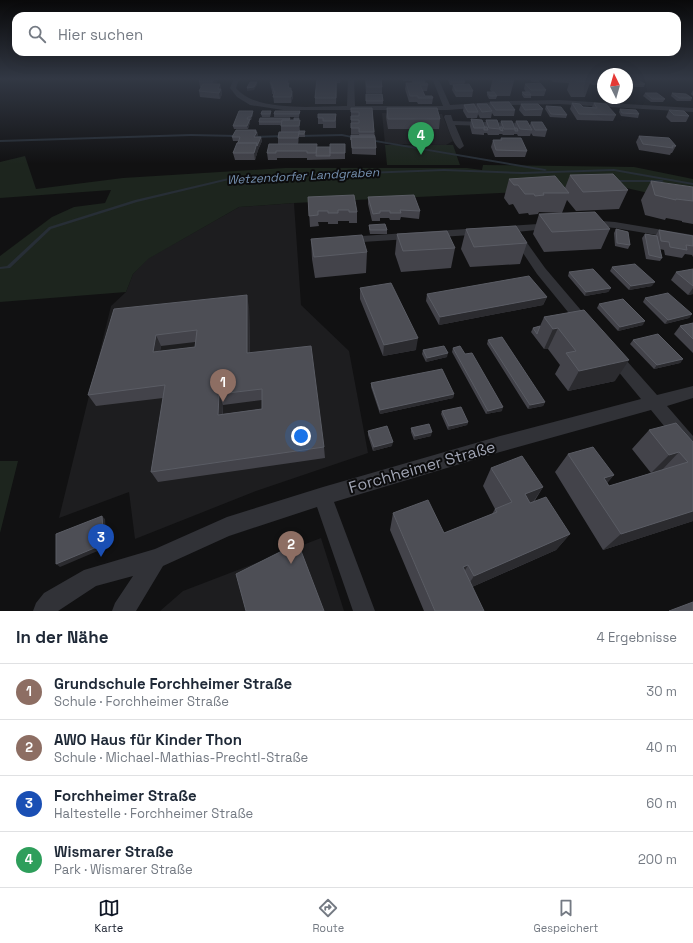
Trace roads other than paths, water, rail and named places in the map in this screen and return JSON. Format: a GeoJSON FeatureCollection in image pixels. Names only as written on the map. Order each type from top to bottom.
{"type":"FeatureCollection","features":[{"type":"Feature","properties":{"kind":"street"},"geometry":{"type":"LineString","coordinates":[[275,107],[351,109],[465,107]]}},
{"type":"Feature","properties":{"kind":"street"},"geometry":{"type":"LineString","coordinates":[[648,107],[693,110]]}},
{"type":"Feature","properties":{"kind":"street"},"geometry":{"type":"LineString","coordinates":[[446,108],[450,123],[460,146]]}},
{"type":"Feature","properties":{"kind":"street"},"geometry":{"type":"LineString","coordinates":[[450,123],[522,125]]}},
{"type":"Feature","properties":{"kind":"street"},"geometry":{"type":"LineString","coordinates":[[334,240],[597,223],[693,238]]}},
{"type":"Feature","properties":{"kind":"street"},"geometry":{"type":"LineString","coordinates":[[511,229],[541,271],[596,336]]}},
{"type":"Feature","properties":{"kind":"street"},"geometry":{"type":"LineString","coordinates":[[606,347],[693,448]]}},
{"type":"Feature","properties":{"kind":"street","name":"Forchheimer Straße"},"geometry":{"type":"LineString","coordinates":[[44,611],[52,601],[91,577],[156,559],[227,527],[323,496],[506,442],[693,392]]}},
{"type":"Feature","properties":{"kind":"street"},"geometry":{"type":"LineString","coordinates":[[323,496],[364,611]]}},
{"type":"Feature","properties":{"kind":"street"},"geometry":{"type":"LineString","coordinates":[[123,611],[156,559]]}},
{"type":"Feature","properties":{"kind":"waterway","name":"Wetzendorfer Landgraben"},"geometry":{"type":"LineString","coordinates":[[0,141],[191,135],[238,136]]}},
{"type":"Feature","properties":{"kind":"waterway","name":"Wetzendorfer Landgraben"},"geometry":{"type":"LineString","coordinates":[[298,136],[342,135],[358,138]]}},
{"type":"Feature","properties":{"kind":"waterway","name":"Wetzendorfer Landgraben"},"geometry":{"type":"LineString","coordinates":[[250,137],[284,136]]}},
{"type":"Feature","properties":{"kind":"waterway","name":"Wetzendorfer Landgraben"},"geometry":{"type":"LineString","coordinates":[[370,140],[545,170]]}},
{"type":"Feature","properties":{"kind":"waterway","name":"Wetzendorfer Landgraben"},"geometry":{"type":"LineString","coordinates":[[0,268],[8,267],[50,228],[136,201],[233,178],[444,170],[522,173],[614,170],[693,184]]}},
{"type":"Feature","properties":{"kind":"waterway","name":"Wetzendorfer Landgraben"},"geometry":{"type":"LineString","coordinates":[[614,181],[662,181]]}},
{"type":"Feature","properties":{"kind":"place","name":"Wismarer Straße"},"geometry":{"type":"Point","coordinates":[421,155]}},
{"type":"Feature","properties":{"kind":"place","name":"Grundschule Forchheimer Straße"},"geometry":{"type":"Point","coordinates":[223,402]}},
{"type":"Feature","properties":{"kind":"place","name":"Forchheimer Straße"},"geometry":{"type":"Point","coordinates":[101,557]}},
{"type":"Feature","properties":{"kind":"place","name":"AWO Haus für Kinder Thon"},"geometry":{"type":"Point","coordinates":[291,564]}}]}
